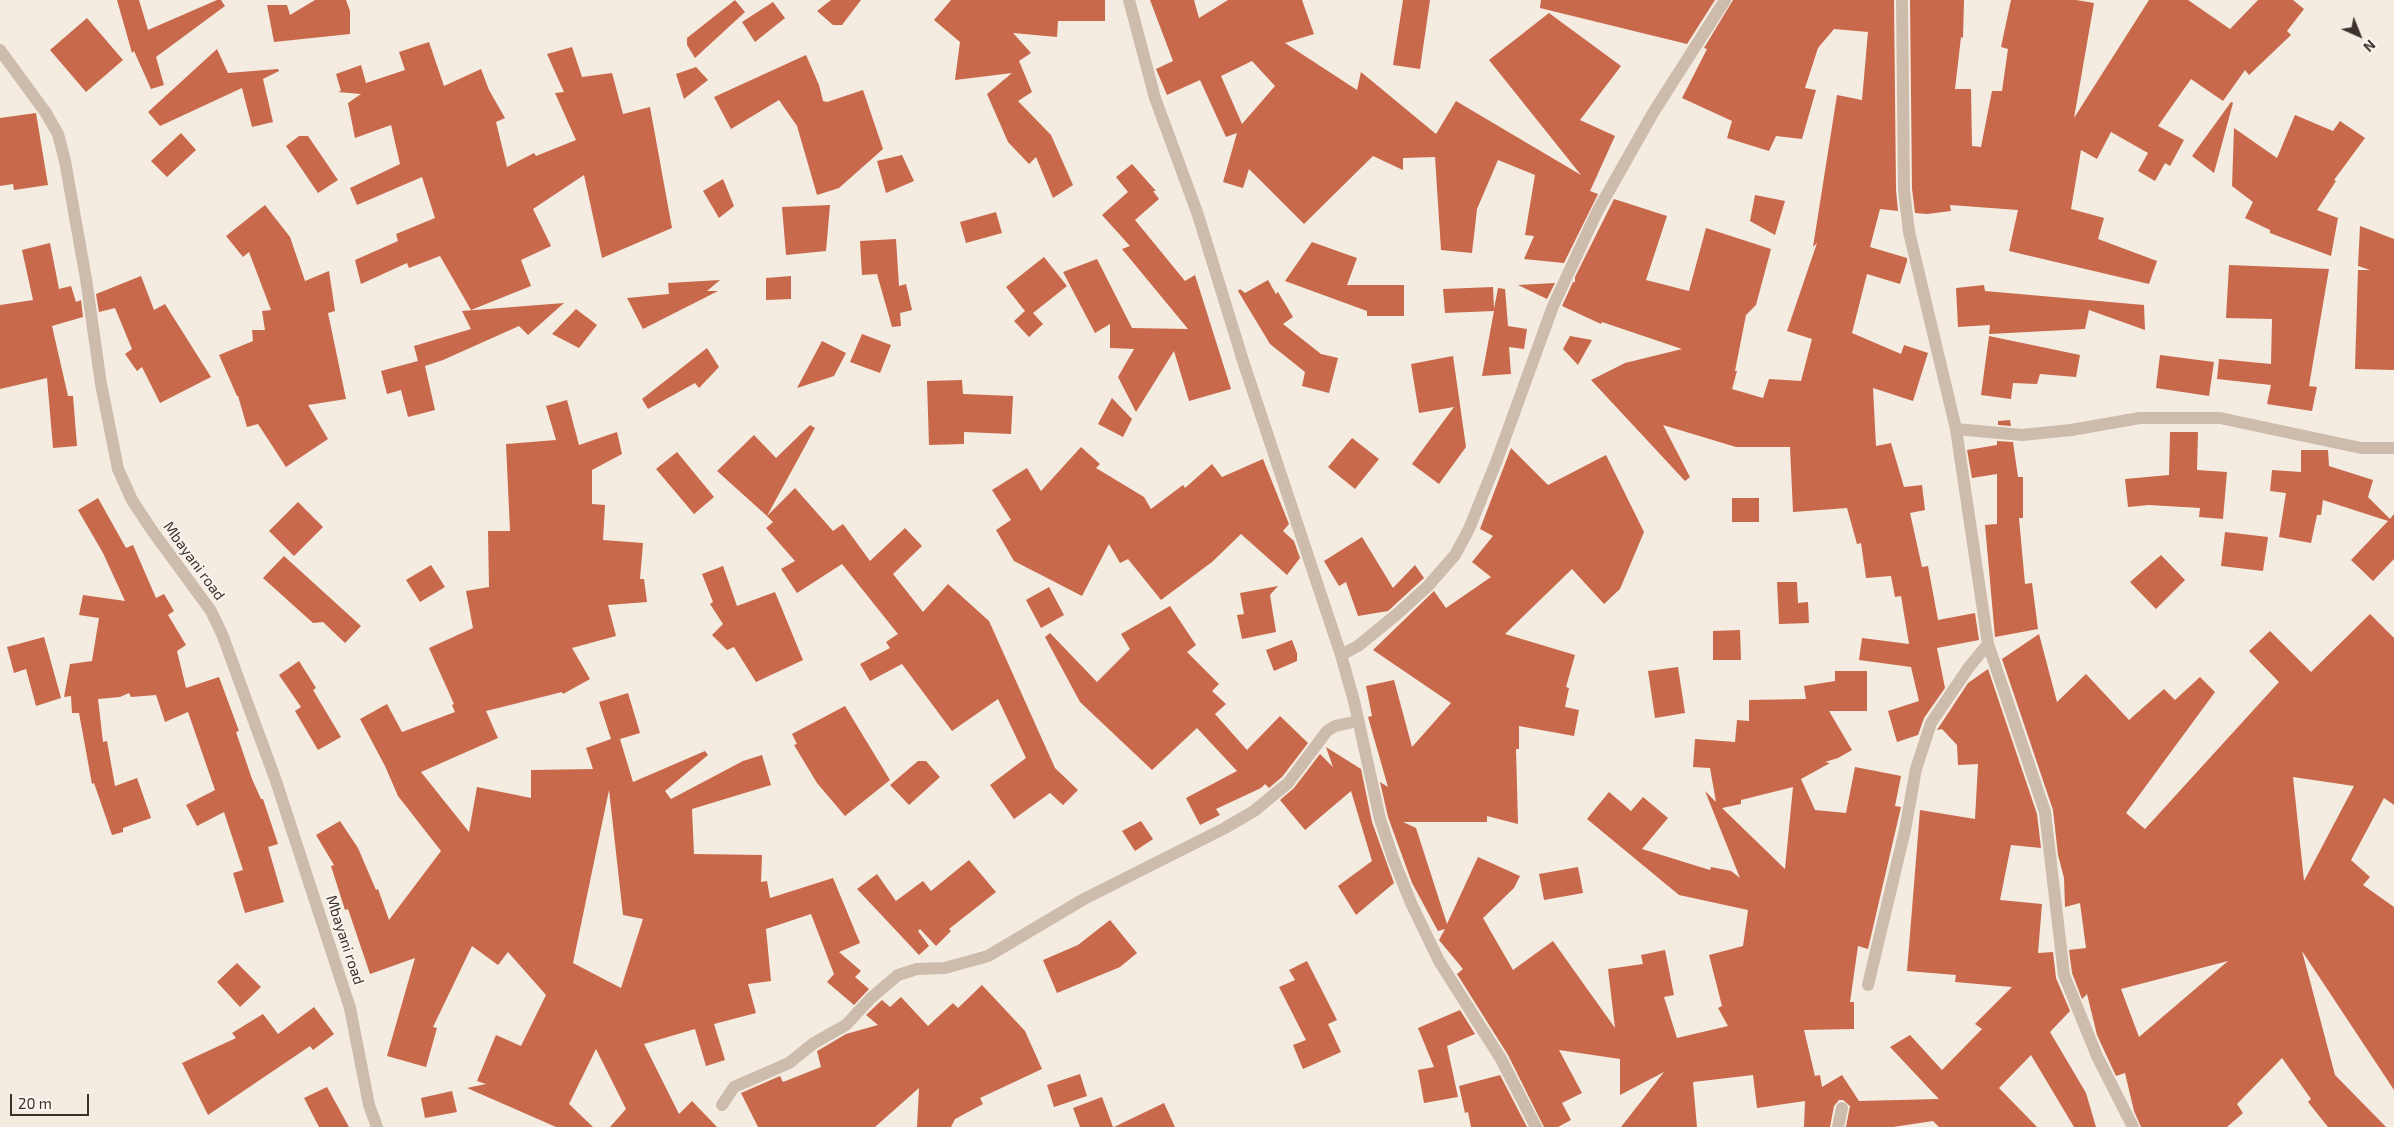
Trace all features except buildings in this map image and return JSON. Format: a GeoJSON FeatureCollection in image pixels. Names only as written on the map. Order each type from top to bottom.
{"type":"FeatureCollection","features":[{"type":"Feature","properties":{"kind":"street"},"geometry":{"type":"LineString","coordinates":[[1128,0],[1155,98],[1198,215],[1244,364],[1341,655],[1380,819],[1411,903],[1439,961],[1501,1059],[1536,1127]]}},
{"type":"Feature","properties":{"kind":"street"},"geometry":{"type":"LineString","coordinates":[[1341,655],[1358,646],[1396,615],[1428,586],[1455,555],[1469,529],[1497,460],[1553,306],[1597,212],[1653,113],[1725,0]]}},
{"type":"Feature","properties":{"kind":"street"},"geometry":{"type":"LineString","coordinates":[[1902,0],[1904,190],[1909,232],[1956,429],[1988,644],[2045,812],[2064,975],[2096,1056],[2134,1127]]}},
{"type":"Feature","properties":{"kind":"street","name":"Mbayani road"},"geometry":{"type":"LineString","coordinates":[[0,50],[46,113],[58,134],[71,191],[101,384],[118,468],[132,500],[151,530],[212,610],[222,634],[276,780],[350,1008],[369,1105],[378,1127]]}},
{"type":"Feature","properties":{"kind":"street"},"geometry":{"type":"LineString","coordinates":[[1956,429],[2022,435],[2071,430],[2140,418],[2220,418],[2361,448],[2394,448]]}},
{"type":"Feature","properties":{"kind":"street"},"geometry":{"type":"LineString","coordinates":[[1868,985],[1904,830],[1916,769],[1931,723],[1969,667],[1988,644]]}},
{"type":"Feature","properties":{"kind":"street"},"geometry":{"type":"LineString","coordinates":[[722,1105],[734,1087],[789,1063],[814,1043],[846,1025],[871,998],[898,975],[917,970],[945,968],[988,956],[1084,899],[1225,828],[1254,811],[1288,783],[1328,731],[1335,726],[1358,721]]}},
{"type":"Feature","properties":{"kind":"street"},"geometry":{"type":"LineString","coordinates":[[1838,1127],[1842,1108]]}}]}
